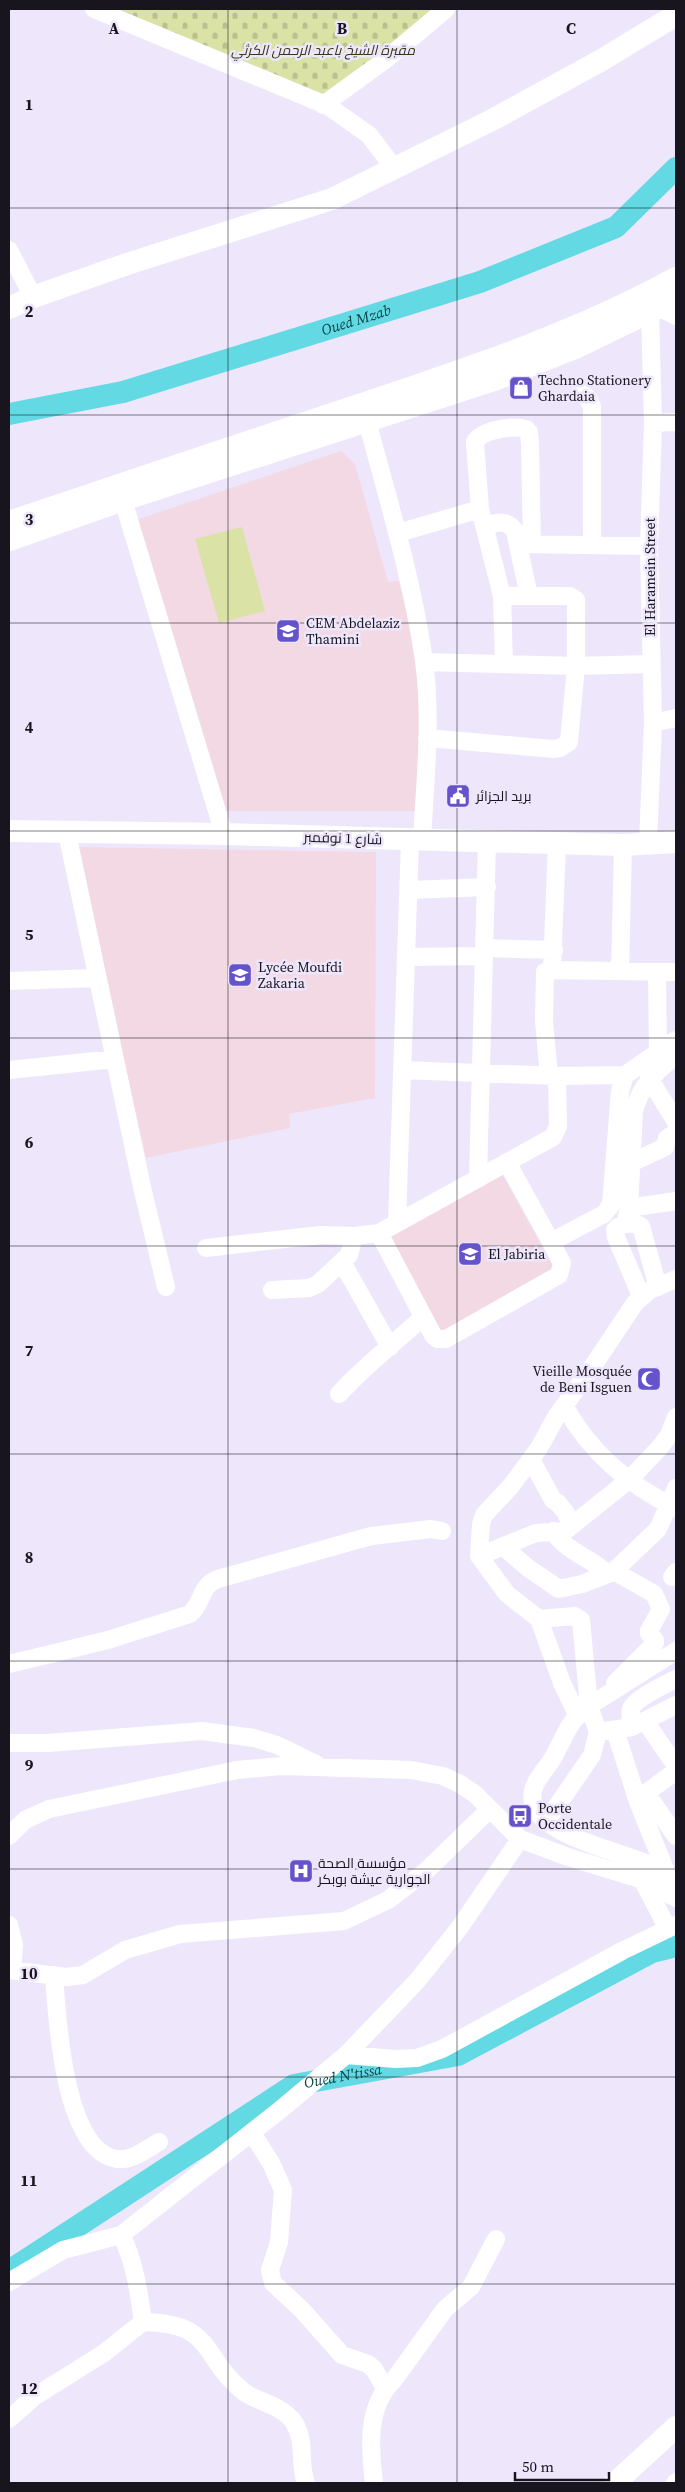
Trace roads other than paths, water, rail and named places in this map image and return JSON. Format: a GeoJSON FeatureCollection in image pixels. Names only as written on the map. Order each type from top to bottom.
{"type":"FeatureCollection","features":[{"type":"Feature","properties":{"kind":"main road"},"geometry":{"type":"LineString","coordinates":[[9,308],[33,296],[143,258],[262,223],[332,199],[492,120],[600,61],[676,14]]}},
{"type":"Feature","properties":{"kind":"main road"},"geometry":{"type":"LineString","coordinates":[[9,522],[364,412],[494,380],[575,348],[664,305],[676,278]]}},
{"type":"Feature","properties":{"kind":"main road"},"geometry":{"type":"LineString","coordinates":[[9,540],[364,412]]}},
{"type":"Feature","properties":{"kind":"main road","name":"شارع 1 نوفمبر"},"geometry":{"type":"LineString","coordinates":[[9,832],[224,834],[623,845],[676,842]]}},
{"type":"Feature","properties":{"kind":"main road"},"geometry":{"type":"LineString","coordinates":[[615,2483],[676,2427]]}},
{"type":"Feature","properties":{"kind":"main road"},"geometry":{"type":"LineString","coordinates":[[632,2483],[651,2463],[676,2444]]}},
{"type":"Feature","properties":{"kind":"street"},"geometry":{"type":"LineString","coordinates":[[94,9],[323,104],[360,127],[395,169]]}},
{"type":"Feature","properties":{"kind":"street"},"geometry":{"type":"LineString","coordinates":[[323,104],[392,55],[446,9]]}},
{"type":"Feature","properties":{"kind":"street"},"geometry":{"type":"LineString","coordinates":[[9,250],[33,296]]}},
{"type":"Feature","properties":{"kind":"street","name":"El Haramein Street"},"geometry":{"type":"LineString","coordinates":[[648,843],[653,723],[649,546],[653,423],[664,305]]}},
{"type":"Feature","properties":{"kind":"street"},"geometry":{"type":"LineString","coordinates":[[580,393],[588,398],[592,407],[592,545]]}},
{"type":"Feature","properties":{"kind":"street"},"geometry":{"type":"LineString","coordinates":[[364,412],[398,533],[424,662],[427,738],[410,890],[397,1222]]}},
{"type":"Feature","properties":{"kind":"street"},"geometry":{"type":"LineString","coordinates":[[653,423],[676,422]]}},
{"type":"Feature","properties":{"kind":"street"},"geometry":{"type":"LineString","coordinates":[[504,663],[502,596],[480,509],[474,442],[478,437],[502,429],[526,428],[529,432],[526,544],[529,596]]}},
{"type":"Feature","properties":{"kind":"street"},"geometry":{"type":"LineString","coordinates":[[123,500],[224,834]]}},
{"type":"Feature","properties":{"kind":"street"},"geometry":{"type":"LineString","coordinates":[[398,533],[480,509]]}},
{"type":"Feature","properties":{"kind":"street"},"geometry":{"type":"LineString","coordinates":[[485,527],[502,522],[508,524],[526,544],[649,546]]}},
{"type":"Feature","properties":{"kind":"street"},"geometry":{"type":"LineString","coordinates":[[427,738],[560,748],[569,742],[572,733],[576,666],[576,600],[570,596],[502,596]]}},
{"type":"Feature","properties":{"kind":"street"},"geometry":{"type":"LineString","coordinates":[[424,662],[576,666],[651,664]]}},
{"type":"Feature","properties":{"kind":"street"},"geometry":{"type":"LineString","coordinates":[[653,723],[676,718]]}},
{"type":"Feature","properties":{"kind":"street"},"geometry":{"type":"LineString","coordinates":[[67,833],[166,1288]]}},
{"type":"Feature","properties":{"kind":"street"},"geometry":{"type":"LineString","coordinates":[[478,1179],[487,842]]}},
{"type":"Feature","properties":{"kind":"street"},"geometry":{"type":"LineString","coordinates":[[552,970],[557,843]]}},
{"type":"Feature","properties":{"kind":"street"},"geometry":{"type":"LineString","coordinates":[[620,971],[623,845]]}},
{"type":"Feature","properties":{"kind":"street"},"geometry":{"type":"LineString","coordinates":[[410,890],[487,887]]}},
{"type":"Feature","properties":{"kind":"street"},"geometry":{"type":"LineString","coordinates":[[407,957],[554,950]]}},
{"type":"Feature","properties":{"kind":"street"},"geometry":{"type":"LineString","coordinates":[[206,1248],[320,1235],[354,1236],[379,1233],[556,1134],[553,1076],[544,1021],[545,972],[552,970],[676,972]]}},
{"type":"Feature","properties":{"kind":"street"},"geometry":{"type":"LineString","coordinates":[[657,972],[658,1054]]}},
{"type":"Feature","properties":{"kind":"street"},"geometry":{"type":"LineString","coordinates":[[9,981],[98,978]]}},
{"type":"Feature","properties":{"kind":"street"},"geometry":{"type":"LineString","coordinates":[[403,1070],[553,1076],[625,1075],[676,1040]]}},
{"type":"Feature","properties":{"kind":"street"},"geometry":{"type":"LineString","coordinates":[[627,1216],[634,1110],[640,1091],[649,1078],[676,1055]]}},
{"type":"Feature","properties":{"kind":"street"},"geometry":{"type":"LineString","coordinates":[[9,1070],[115,1060]]}},
{"type":"Feature","properties":{"kind":"street"},"geometry":{"type":"LineString","coordinates":[[551,1242],[604,1214],[611,1205],[621,1084],[625,1075]]}},
{"type":"Feature","properties":{"kind":"street"},"geometry":{"type":"LineString","coordinates":[[649,1078],[676,1122]]}},
{"type":"Feature","properties":{"kind":"street"},"geometry":{"type":"LineString","coordinates":[[631,1163],[665,1147],[667,1138],[676,1133]]}},
{"type":"Feature","properties":{"kind":"street"},"geometry":{"type":"LineString","coordinates":[[379,1233],[436,1338],[446,1339],[551,1280],[561,1272],[562,1263],[507,1162]]}},
{"type":"Feature","properties":{"kind":"street"},"geometry":{"type":"LineString","coordinates":[[640,1296],[615,1233],[627,1216],[676,1200]]}},
{"type":"Feature","properties":{"kind":"street"},"geometry":{"type":"LineString","coordinates":[[627,1216],[642,1228],[658,1287]]}},
{"type":"Feature","properties":{"kind":"street"},"geometry":{"type":"LineString","coordinates":[[272,1290],[309,1288],[318,1284],[349,1255],[354,1236]]}},
{"type":"Feature","properties":{"kind":"street"},"geometry":{"type":"LineString","coordinates":[[342,1262],[390,1347]]}},
{"type":"Feature","properties":{"kind":"street"},"geometry":{"type":"LineString","coordinates":[[676,1280],[640,1296],[565,1407],[556,1416],[539,1448],[511,1486],[484,1515],[481,1524],[479,1556],[507,1594],[539,1619],[562,1683],[583,1710],[623,1728],[676,1766]]}},
{"type":"Feature","properties":{"kind":"street"},"geometry":{"type":"LineString","coordinates":[[339,1394],[360,1371],[423,1317]]}},
{"type":"Feature","properties":{"kind":"street"},"geometry":{"type":"LineString","coordinates":[[565,1407],[577,1429],[591,1446],[630,1479],[672,1506]]}},
{"type":"Feature","properties":{"kind":"street"},"geometry":{"type":"LineString","coordinates":[[479,1556],[505,1548],[536,1533],[562,1532],[630,1479],[661,1446],[675,1423]]}},
{"type":"Feature","properties":{"kind":"street"},"geometry":{"type":"LineString","coordinates":[[529,1460],[534,1465],[552,1500],[558,1503],[566,1513],[571,1525]]}},
{"type":"Feature","properties":{"kind":"street"},"geometry":{"type":"LineString","coordinates":[[505,1548],[528,1568],[559,1589],[611,1573],[658,1529],[672,1506],[676,1488]]}},
{"type":"Feature","properties":{"kind":"street"},"geometry":{"type":"LineString","coordinates":[[9,1664],[108,1640],[190,1614],[196,1608],[204,1587],[209,1582],[218,1579],[371,1536],[431,1529],[442,1531]]}},
{"type":"Feature","properties":{"kind":"street"},"geometry":{"type":"LineString","coordinates":[[553,1531],[565,1546],[611,1573],[654,1594],[661,1609],[649,1631],[655,1643],[614,1684],[608,1695]]}},
{"type":"Feature","properties":{"kind":"street"},"geometry":{"type":"LineString","coordinates":[[539,1619],[574,1616],[581,1620],[583,1710]]}},
{"type":"Feature","properties":{"kind":"street"},"geometry":{"type":"LineString","coordinates":[[671,1877],[646,1863],[568,1834],[546,1822],[533,1802],[534,1786],[555,1755],[570,1723],[583,1710],[676,1651]]}},
{"type":"Feature","properties":{"kind":"street"},"geometry":{"type":"LineString","coordinates":[[671,1877],[638,1802],[623,1728],[633,1705],[659,1687],[676,1679]]}},
{"type":"Feature","properties":{"kind":"street"},"geometry":{"type":"LineString","coordinates":[[546,1822],[592,1755],[623,1728],[676,1704]]}},
{"type":"Feature","properties":{"kind":"street"},"geometry":{"type":"LineString","coordinates":[[9,1743],[48,1743],[202,1731],[277,1745],[321,1766]]}},
{"type":"Feature","properties":{"kind":"street"},"geometry":{"type":"LineString","coordinates":[[9,1836],[25,1820],[61,1806],[237,1770],[282,1766],[411,1770],[443,1776],[460,1784],[520,1838],[568,1857],[643,1880],[676,1898]]}},
{"type":"Feature","properties":{"kind":"street"},"geometry":{"type":"LineString","coordinates":[[676,1771],[646,1793],[676,1836]]}},
{"type":"Feature","properties":{"kind":"street"},"geometry":{"type":"LineString","coordinates":[[9,1925],[14,1945],[11,1970],[66,1977],[83,1975],[125,1950],[180,1934],[344,1921],[388,1900],[425,1872],[490,1809]]}},
{"type":"Feature","properties":{"kind":"street"},"geometry":{"type":"LineString","coordinates":[[9,2282],[63,2250],[121,2235],[252,2133],[346,2055],[417,1981],[460,1927],[520,1838]]}},
{"type":"Feature","properties":{"kind":"street"},"geometry":{"type":"LineString","coordinates":[[346,2055],[396,2060],[417,2058],[442,2049],[672,1927],[643,1880]]}},
{"type":"Feature","properties":{"kind":"street"},"geometry":{"type":"LineString","coordinates":[[54,1975],[59,2040],[64,2070],[70,2096],[87,2135],[95,2146],[116,2159],[128,2158],[159,2142]]}},
{"type":"Feature","properties":{"kind":"street"},"geometry":{"type":"LineString","coordinates":[[252,2133],[271,2163],[283,2190],[283,2212],[279,2242],[270,2270],[273,2283],[302,2310],[342,2355],[368,2364],[374,2369],[385,2388]]}},
{"type":"Feature","properties":{"kind":"street"},"geometry":{"type":"LineString","coordinates":[[121,2235],[127,2246],[133,2268],[143,2322]]}},
{"type":"Feature","properties":{"kind":"street"},"geometry":{"type":"LineString","coordinates":[[374,2483],[371,2452],[375,2408],[385,2388],[445,2309],[470,2287],[496,2239]]}},
{"type":"Feature","properties":{"kind":"street"},"geometry":{"type":"LineString","coordinates":[[9,2419],[34,2397],[104,2353],[143,2322],[175,2325],[193,2333],[206,2345],[246,2394],[269,2402],[292,2420],[303,2446],[302,2466],[306,2483]]}},
{"type":"Feature","properties":{"kind":"waterway","name":"Oued Mzab"},"geometry":{"type":"LineString","coordinates":[[9,414],[123,392],[480,282],[616,227],[676,168]]}},
{"type":"Feature","properties":{"kind":"waterway","name":"Oued N'tissa"},"geometry":{"type":"LineString","coordinates":[[9,2271],[294,2085],[458,2055],[652,1952],[676,1946]]}},
{"type":"Feature","properties":{"kind":"place","name":"Techno Stationery Ghardaia"},"geometry":{"type":"Point","coordinates":[521,388]}},
{"type":"Feature","properties":{"kind":"place","name":"CEM Abdelaziz Thamini"},"geometry":{"type":"Point","coordinates":[288,631]}},
{"type":"Feature","properties":{"kind":"place","name":"بريد الجزائر"},"geometry":{"type":"Point","coordinates":[458,796]}},
{"type":"Feature","properties":{"kind":"place","name":"Lycée Moufdi Zakaria"},"geometry":{"type":"Point","coordinates":[240,975]}},
{"type":"Feature","properties":{"kind":"place","name":"El Jabiria"},"geometry":{"type":"Point","coordinates":[470,1254]}},
{"type":"Feature","properties":{"kind":"place","name":"Vieille Mosquée de Beni Isguen"},"geometry":{"type":"Point","coordinates":[649,1379]}},
{"type":"Feature","properties":{"kind":"place","name":"Porte Occidentale"},"geometry":{"type":"Point","coordinates":[520,1816]}},
{"type":"Feature","properties":{"kind":"place","name":"مؤسسة الصحة الجوارية عيشة بوبكر"},"geometry":{"type":"Point","coordinates":[301,1871]}},
{"type":"Feature","properties":{"kind":"park label","name":"مقبرة الشيخ باعبد الرحمن الكرثي"},"geometry":{"type":"Point","coordinates":[323,50]}}]}
